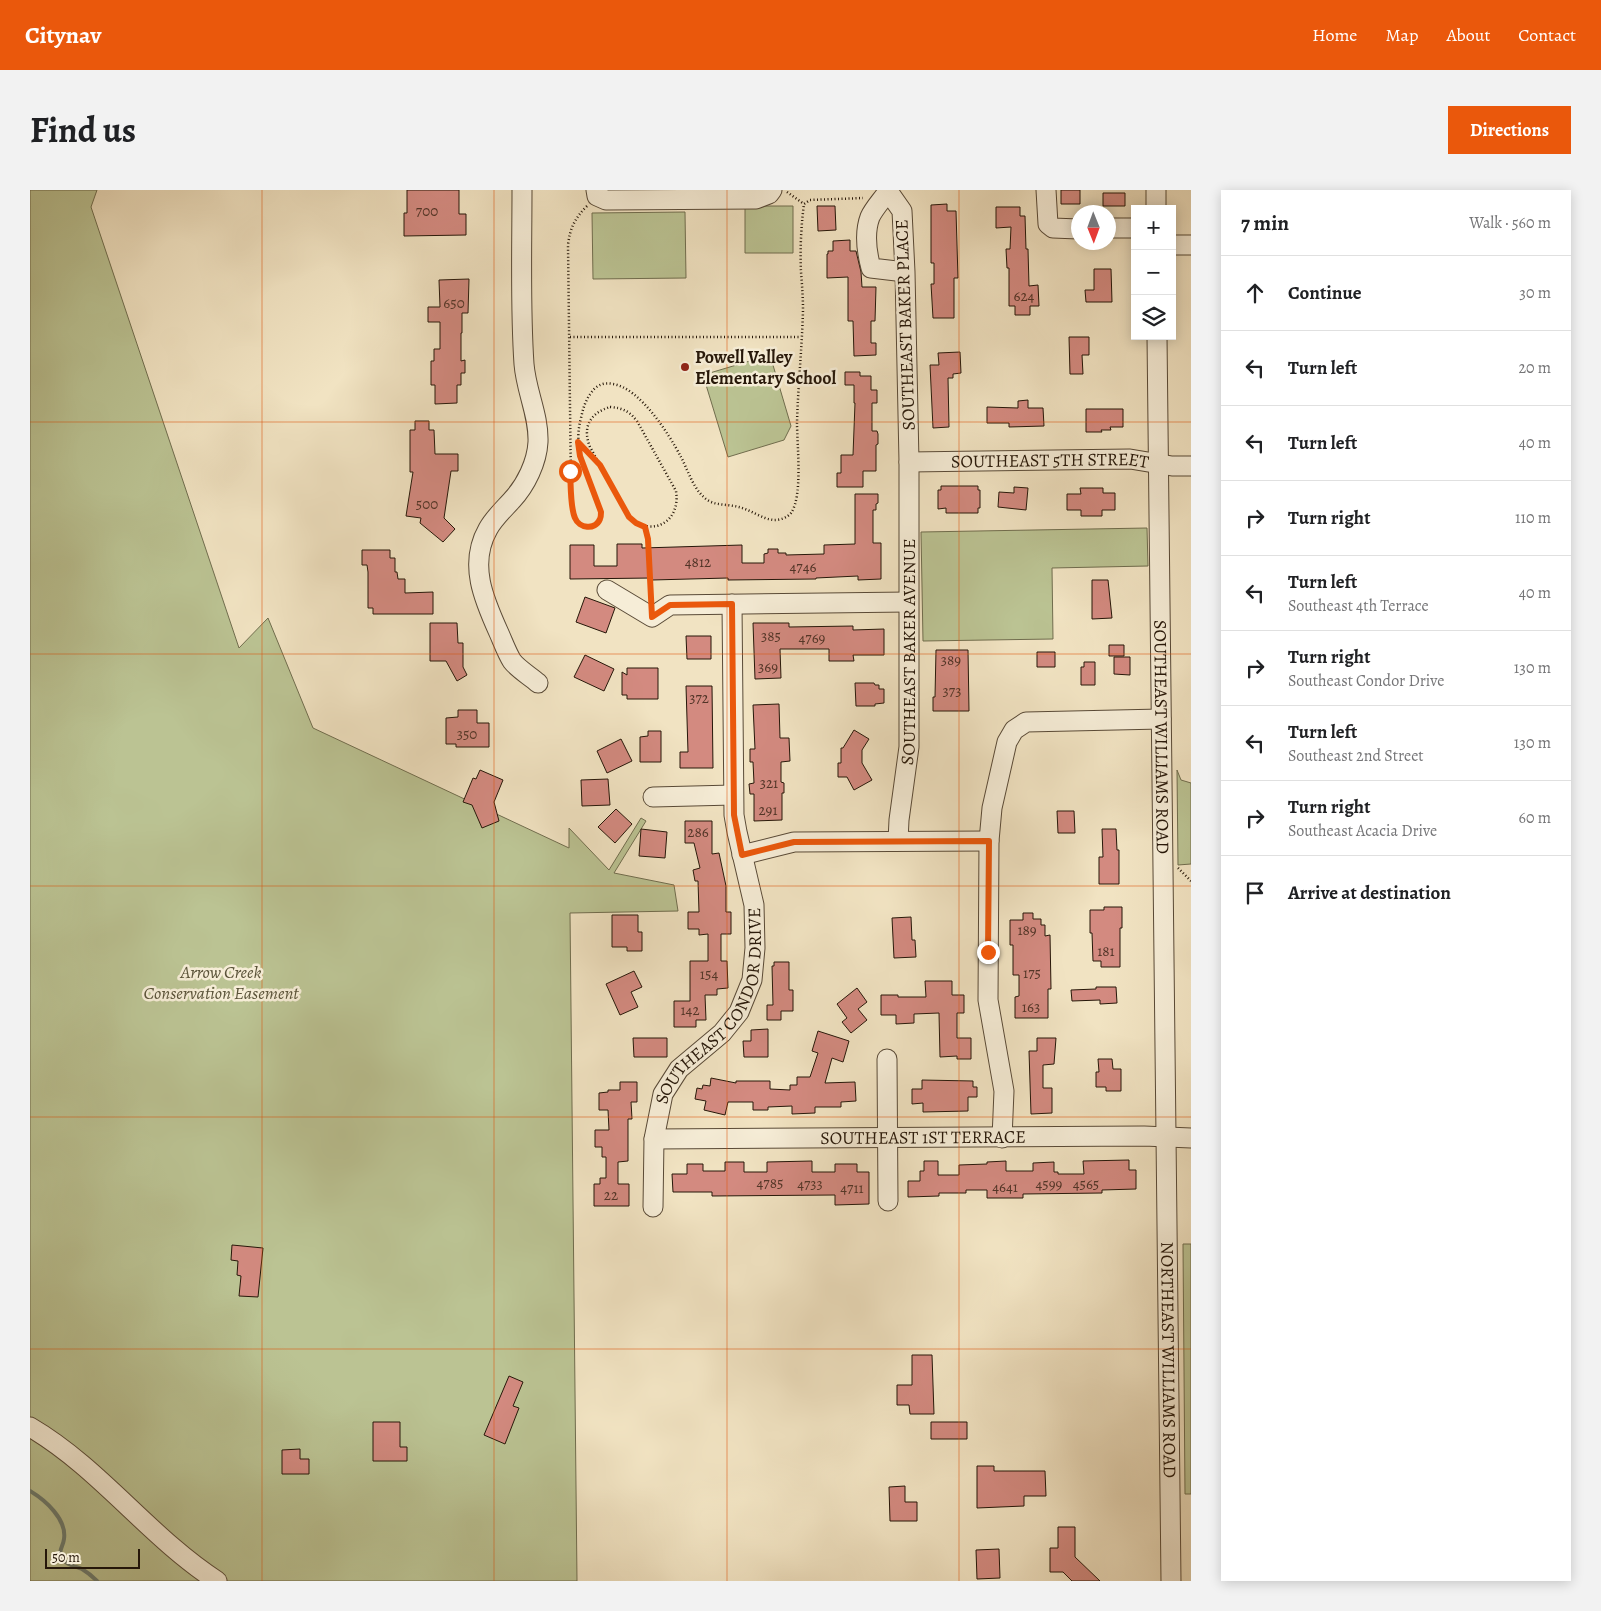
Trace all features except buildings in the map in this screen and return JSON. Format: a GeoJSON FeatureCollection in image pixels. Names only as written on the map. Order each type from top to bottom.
{"type":"FeatureCollection","features":[{"type":"Feature","properties":{"kind":"street"},"geometry":{"type":"LineString","coordinates":[[522,190],[524,359],[528,389],[538,430],[538,445],[533,464],[524,483],[514,498],[488,528],[479,560],[479,579],[489,611],[512,662],[538,683]]}},
{"type":"Feature","properties":{"kind":"street"},"geometry":{"type":"LineString","coordinates":[[596,193],[606,200],[756,199],[769,194],[772,190]]}},
{"type":"Feature","properties":{"kind":"street"},"geometry":{"type":"LineString","coordinates":[[1046,190],[1048,224],[1053,228],[1071,229]]}},
{"type":"Feature","properties":{"kind":"street"},"geometry":{"type":"LineString","coordinates":[[1156,190],[1156,205]]}},
{"type":"Feature","properties":{"kind":"street"},"geometry":{"type":"LineString","coordinates":[[888,191],[870,217],[866,236],[868,258],[871,268],[905,272]]}},
{"type":"Feature","properties":{"kind":"street","name":"SOUTHEAST BAKER PLACE"},"geometry":{"type":"LineString","coordinates":[[888,191],[902,211],[909,462]]}},
{"type":"Feature","properties":{"kind":"street"},"geometry":{"type":"LineString","coordinates":[[1116,228],[1131,228]]}},
{"type":"Feature","properties":{"kind":"street"},"geometry":{"type":"LineString","coordinates":[[1176,245],[1191,245]]}},
{"type":"Feature","properties":{"kind":"street","name":"SOUTHEAST WILLIAMS ROAD"},"geometry":{"type":"LineString","coordinates":[[1157,340],[1166,1138]]}},
{"type":"Feature","properties":{"kind":"street","name":"SOUTHEAST 5TH STREET"},"geometry":{"type":"LineString","coordinates":[[909,462],[1130,459],[1172,466],[1191,466]]}},
{"type":"Feature","properties":{"kind":"street","name":"SOUTHEAST BAKER AVENUE"},"geometry":{"type":"LineString","coordinates":[[898,841],[898,820],[909,748],[909,462]]}},
{"type":"Feature","properties":{"kind":"street"},"geometry":{"type":"LineString","coordinates":[[607,590],[652,617],[670,605],[908,602]]}},
{"type":"Feature","properties":{"kind":"street","name":"SOUTHEAST CONDOR DRIVE"},"geometry":{"type":"LineString","coordinates":[[653,1207],[654,1139],[663,1094],[679,1069],[722,1033],[739,1012],[752,980],[755,948],[754,905],[734,815],[732,604]]}},
{"type":"Feature","properties":{"kind":"street"},"geometry":{"type":"LineString","coordinates":[[1002,1138],[1004,1091],[988,1000],[989,841],[992,808],[1007,742],[1014,730],[1026,722],[1161,719]]}},
{"type":"Feature","properties":{"kind":"street"},"geometry":{"type":"LineString","coordinates":[[653,797],[733,795]]}},
{"type":"Feature","properties":{"kind":"street"},"geometry":{"type":"LineString","coordinates":[[742,855],[794,842],[989,841]]}},
{"type":"Feature","properties":{"kind":"street"},"geometry":{"type":"LineString","coordinates":[[887,1059],[888,1200]]}},
{"type":"Feature","properties":{"kind":"street","name":"SOUTHEAST 1ST TERRACE"},"geometry":{"type":"LineString","coordinates":[[654,1139],[1144,1136],[1191,1138]]}},
{"type":"Feature","properties":{"kind":"street","name":"NORTHEAST WILLIAMS ROAD"},"geometry":{"type":"LineString","coordinates":[[1166,1138],[1171,1581]]}},
{"type":"Feature","properties":{"kind":"street"},"geometry":{"type":"LineString","coordinates":[[30,1427],[79,1461],[190,1562],[217,1581]]}},
{"type":"Feature","properties":{"kind":"path"},"geometry":{"type":"LineString","coordinates":[[783,190],[804,204]]}},
{"type":"Feature","properties":{"kind":"path"},"geometry":{"type":"LineString","coordinates":[[804,204],[810,200],[860,199],[888,191]]}},
{"type":"Feature","properties":{"kind":"path"},"geometry":{"type":"LineString","coordinates":[[596,193],[572,225],[570,234],[571,487],[575,518],[581,526],[588,527],[595,525],[600,520],[601,512],[580,456],[578,442],[580,423],[585,404],[592,391],[598,386],[608,383],[619,385],[636,395],[668,436],[696,487],[706,499],[715,503],[739,507],[775,520],[783,519],[790,514],[795,504],[798,490],[797,418],[800,337],[803,311],[801,258],[804,204]]}},
{"type":"Feature","properties":{"kind":"path"},"geometry":{"type":"LineString","coordinates":[[570,337],[800,337]]}},
{"type":"Feature","properties":{"kind":"path"},"geometry":{"type":"LineString","coordinates":[[610,407],[621,408],[630,413],[637,421],[676,491],[676,510],[671,518],[663,524],[645,527],[629,517],[587,440],[586,434],[589,424],[593,416],[600,410],[610,407]]}},
{"type":"Feature","properties":{"kind":"path"},"geometry":{"type":"LineString","coordinates":[[578,442],[600,465]]}},
{"type":"Feature","properties":{"kind":"path"},"geometry":{"type":"LineString","coordinates":[[645,527],[648,539],[652,617]]}},
{"type":"Feature","properties":{"kind":"green space","name":"Arrow Creek Conservation Easement"},"geometry":{"type":"Polygon","coordinates":[[[30,190],[97,190],[91,207],[239,648],[268,618],[313,728],[569,848],[569,828],[609,870],[641,818],[646,821],[614,873],[674,885],[678,911],[570,913],[577,1581],[30,1581],[30,190]]]}},
{"type":"Feature","properties":{"kind":"green space"},"geometry":{"type":"Polygon","coordinates":[[[745,206],[793,206],[793,253],[745,253],[745,206]]]}},
{"type":"Feature","properties":{"kind":"green space"},"geometry":{"type":"Polygon","coordinates":[[[685,212],[686,278],[593,279],[592,213],[685,212]]]}},
{"type":"Feature","properties":{"kind":"green space"},"geometry":{"type":"Polygon","coordinates":[[[770,355],[791,426],[784,440],[728,457],[703,375],[770,355]]]}},
{"type":"Feature","properties":{"kind":"green space"},"geometry":{"type":"Polygon","coordinates":[[[1147,528],[1148,566],[1052,568],[1053,639],[923,641],[921,532],[1147,528]]]}},
{"type":"Feature","properties":{"kind":"green space"},"geometry":{"type":"Polygon","coordinates":[[[1177,770],[1181,780],[1191,783],[1191,864],[1178,865],[1177,770]]]}},
{"type":"Feature","properties":{"kind":"green space"},"geometry":{"type":"Polygon","coordinates":[[[1183,1244],[1191,1244],[1191,1494],[1185,1494],[1183,1244]]]}},
{"type":"Feature","properties":{"kind":"waterway"},"geometry":{"type":"LineString","coordinates":[[30,1491],[42,1499],[59,1517],[64,1532],[60,1553],[62,1558],[68,1564],[82,1569],[97,1581]]}},
{"type":"Feature","properties":{"kind":"place","name":"Powell Valley Elementary School"},"geometry":{"type":"Point","coordinates":[685,367]}},
{"type":"Feature","properties":{"kind":"route"},"geometry":{"type":"LineString","coordinates":[[570,471],[575,518],[581,526],[595,525],[600,520],[601,512],[599,502],[580,456],[578,442],[600,465],[629,517],[645,527],[648,539],[652,617],[670,605],[732,604],[733,795],[734,815],[742,855],[794,842],[989,841],[988,952]]}}]}
